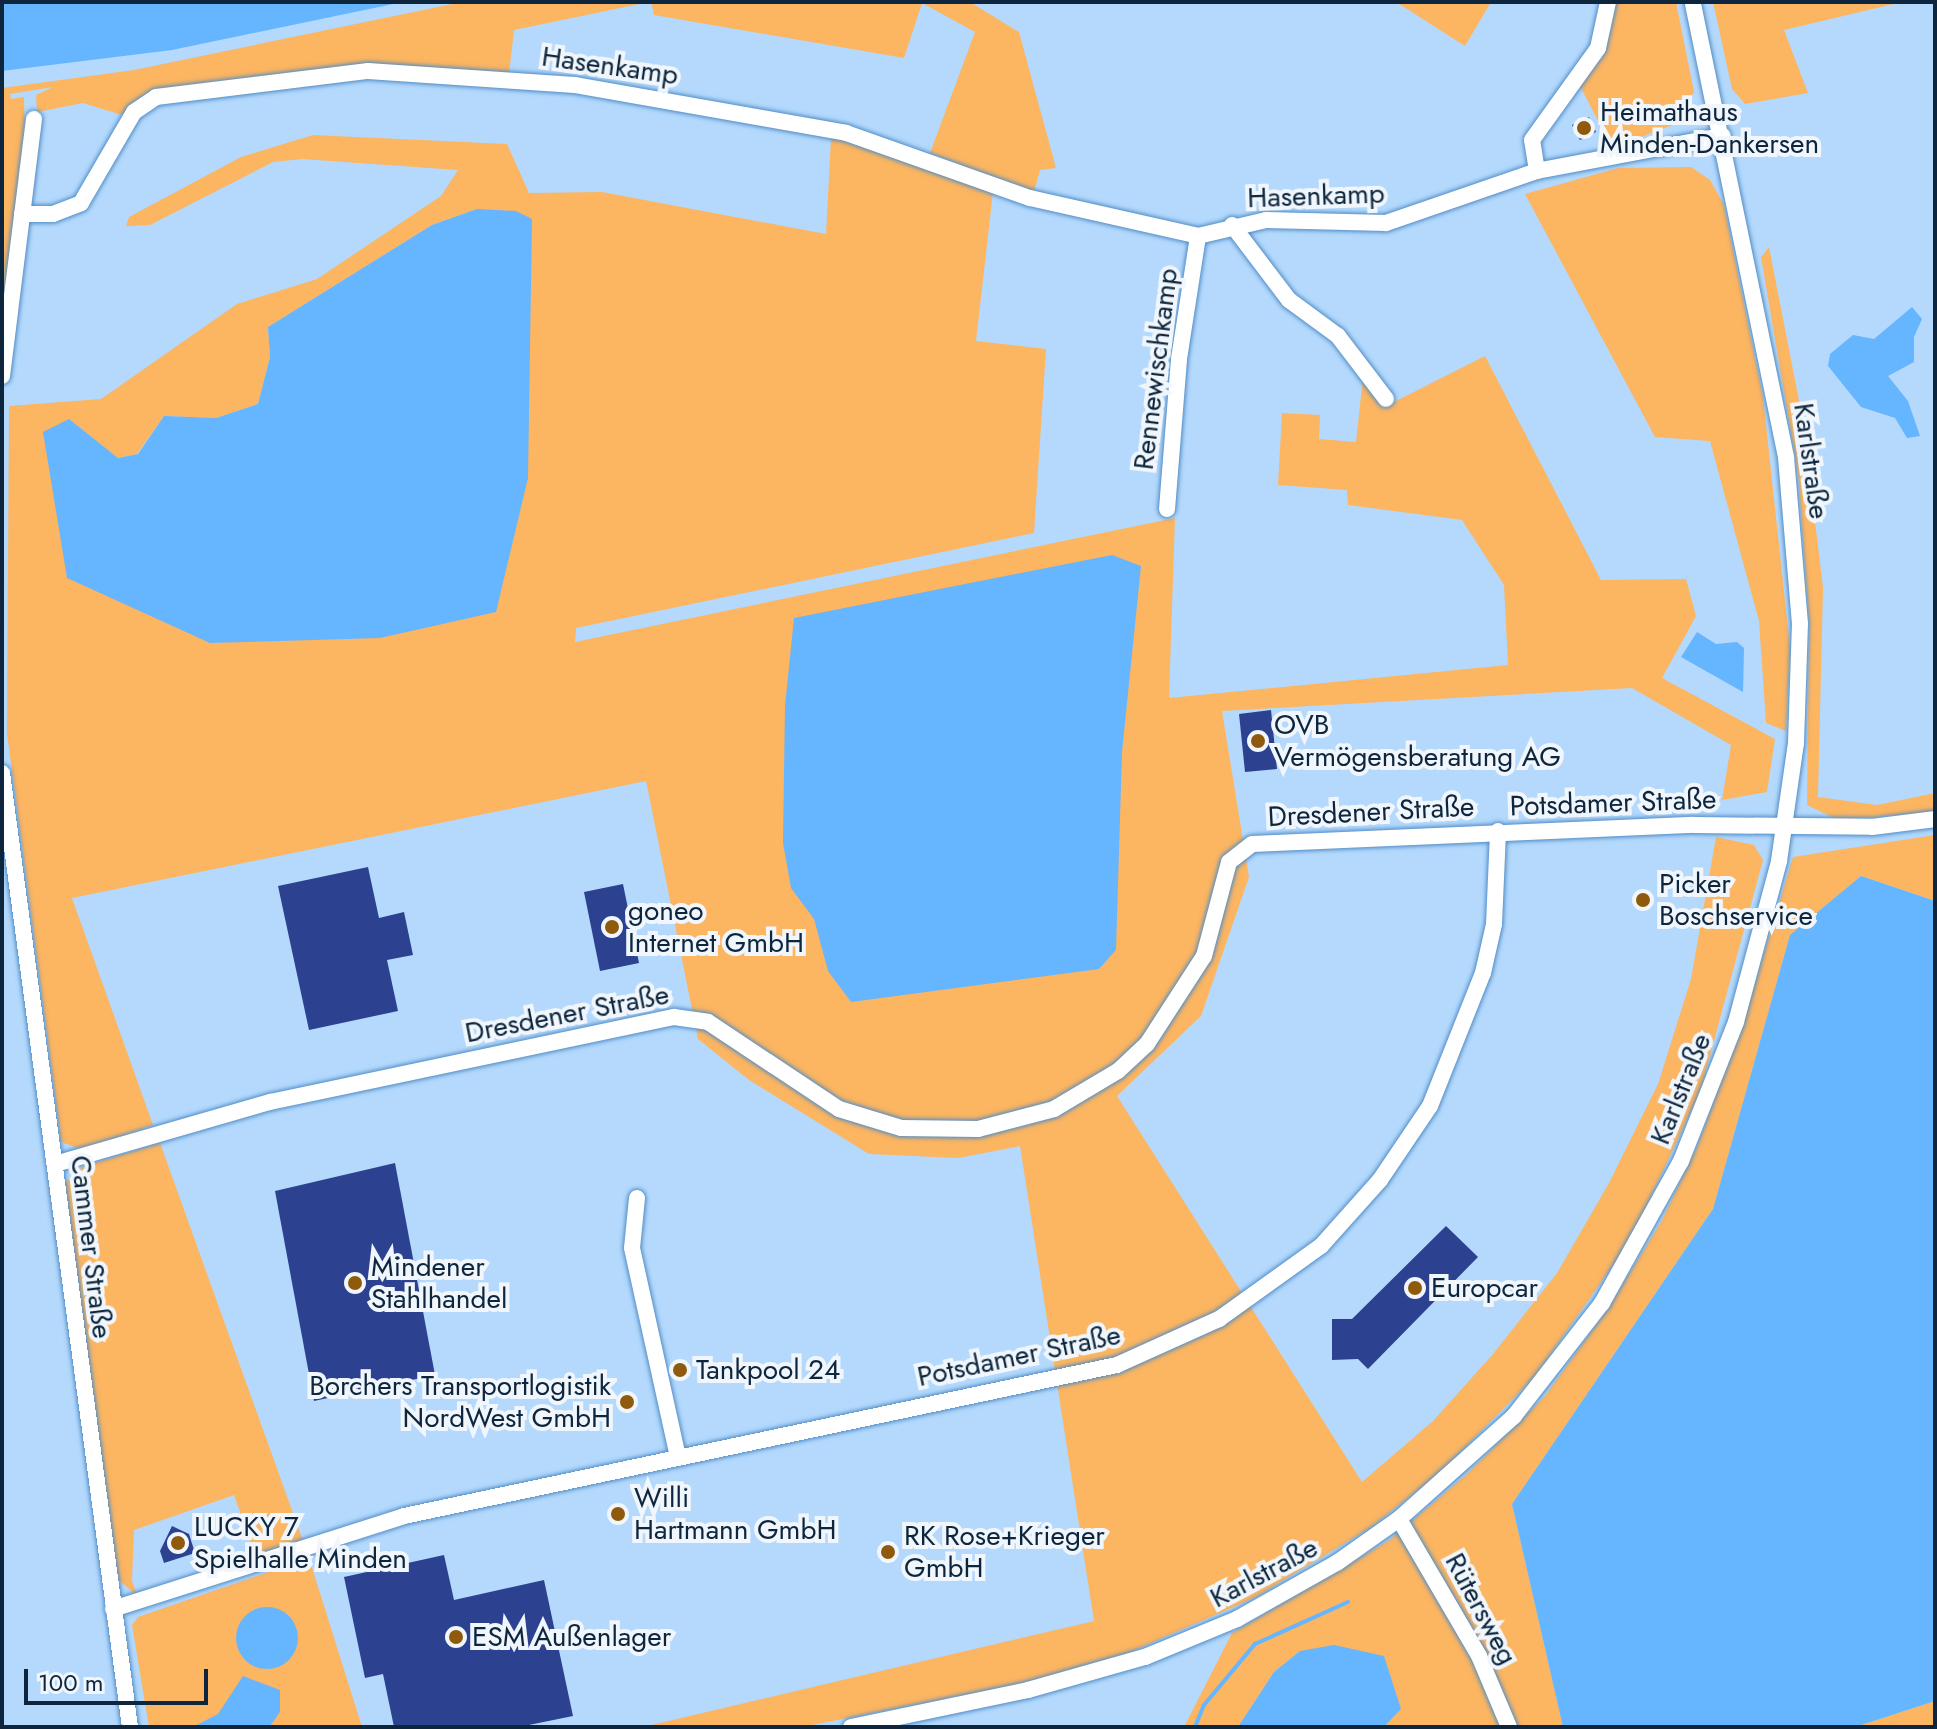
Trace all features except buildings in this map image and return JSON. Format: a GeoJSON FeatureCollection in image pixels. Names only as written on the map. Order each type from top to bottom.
{"type":"FeatureCollection","features":[{"type":"Feature","properties":{"kind":"street"},"geometry":{"type":"LineString","coordinates":[[1537,171],[1532,140],[1598,48],[1608,2]]}},
{"type":"Feature","properties":{"kind":"street","name":"Karlstraße"},"geometry":{"type":"LineString","coordinates":[[851,1727],[1028,1690],[1145,1657],[1281,1596],[1399,1519],[1514,1416],[1602,1303],[1646,1230],[1681,1161],[1736,1022],[1786,823],[1800,624],[1796,540],[1786,457],[1723,136],[1693,2]]}},
{"type":"Feature","properties":{"kind":"street","name":"Hasenkamp"},"geometry":{"type":"LineString","coordinates":[[22,214],[53,214],[81,203],[134,112],[156,97],[403,70],[575,85],[846,133],[1030,198],[1198,236],[1232,225],[1266,220],[1386,223],[1537,171],[1723,136]]}},
{"type":"Feature","properties":{"kind":"street"},"geometry":{"type":"LineString","coordinates":[[2,376],[34,119]]}},
{"type":"Feature","properties":{"kind":"street","name":"Hasenkamp"},"geometry":{"type":"LineString","coordinates":[[1232,225],[1289,300],[1338,336],[1386,399]]}},
{"type":"Feature","properties":{"kind":"street","name":"Rennewischkamp"},"geometry":{"type":"LineString","coordinates":[[1167,509],[1179,359],[1198,236]]}},
{"type":"Feature","properties":{"kind":"street","name":"Cammer Straße"},"geometry":{"type":"LineString","coordinates":[[2,773],[130,1727]]}},
{"type":"Feature","properties":{"kind":"street","name":"Potsdamer Straße"},"geometry":{"type":"LineString","coordinates":[[113,1609],[404,1516],[1117,1365],[1219,1319],[1289,1272],[1380,1180],[1448,1071],[1494,924],[1498,831],[1786,823],[1872,827],[1935,819]]}},
{"type":"Feature","properties":{"kind":"street","name":"Dresdener Straße"},"geometry":{"type":"LineString","coordinates":[[55,1164],[270,1102],[674,1017],[708,1022],[804,1090],[866,1119],[937,1129],[1016,1121],[1054,1109],[1099,1083],[1169,1018],[1204,956],[1229,862],[1241,851],[1275,842],[1498,831]]}},
{"type":"Feature","properties":{"kind":"street"},"geometry":{"type":"LineString","coordinates":[[637,1198],[632,1248],[678,1457]]}},
{"type":"Feature","properties":{"kind":"street","name":"Rütersweg"},"geometry":{"type":"LineString","coordinates":[[1399,1519],[1479,1656],[1509,1727]]}},
{"type":"Feature","properties":{"kind":"shaded area"},"geometry":{"type":"Polygon","coordinates":[[[462,2],[649,2],[514,30],[509,74],[368,67],[131,105],[122,115],[83,103],[37,112],[36,95],[53,87],[10,94],[11,99],[24,97],[25,138],[2,330],[2,88],[134,70],[462,2]]]}},
{"type":"Feature","properties":{"kind":"shaded area"},"geometry":{"type":"Polygon","coordinates":[[[651,2],[970,2],[1019,32],[1056,168],[1040,170],[1034,192],[930,153],[975,32],[922,3],[904,58],[654,15],[651,2]]]}},
{"type":"Feature","properties":{"kind":"shaded area"},"geometry":{"type":"Polygon","coordinates":[[[1396,2],[1491,2],[1465,46],[1396,2]]]}},
{"type":"Feature","properties":{"kind":"shaded area"},"geometry":{"type":"Polygon","coordinates":[[[1611,2],[1676,2],[1694,92],[1673,125],[1612,148],[1579,84],[1611,2]]]}},
{"type":"Feature","properties":{"kind":"shaded area"},"geometry":{"type":"Polygon","coordinates":[[[1713,2],[1902,2],[1784,30],[1808,93],[1745,104],[1732,89],[1713,2]]]}},
{"type":"Feature","properties":{"kind":"shaded area"},"geometry":{"type":"Polygon","coordinates":[[[313,135],[507,144],[529,193],[602,192],[826,234],[831,138],[862,143],[993,192],[976,341],[1046,349],[1034,533],[576,628],[575,642],[1175,518],[1169,698],[1508,665],[1504,585],[1462,520],[1348,505],[1347,490],[1278,485],[1282,413],[1320,415],[1319,439],[1356,442],[1364,368],[1392,403],[1485,356],[1601,580],[1686,579],[1696,616],[1662,678],[1775,739],[1767,792],[1722,800],[1731,745],[1632,688],[1222,711],[1249,877],[1201,1016],[1117,1096],[1362,1482],[1433,1421],[1493,1354],[1557,1273],[1609,1183],[1658,1084],[1691,979],[1716,837],[1754,845],[1763,860],[1700,1092],[1630,1241],[1535,1376],[1441,1472],[1370,1528],[1254,1598],[1128,1653],[1019,1684],[802,1727],[643,1727],[1094,1621],[1020,1146],[958,1158],[869,1154],[749,1080],[698,1039],[646,781],[72,898],[153,1125],[83,1150],[61,1142],[7,733],[9,406],[101,399],[237,304],[317,279],[441,196],[458,170],[302,159],[273,162],[150,225],[126,226],[129,217],[241,157],[313,135]],[[477,209],[432,225],[268,327],[270,357],[258,404],[216,418],[164,416],[137,454],[117,458],[69,419],[67,578],[477,209]]]}},
{"type":"Feature","properties":{"kind":"shaded area"},"geometry":{"type":"Polygon","coordinates":[[[1691,167],[1710,180],[1724,205],[1763,397],[1790,647],[1786,731],[1766,723],[1759,621],[1710,441],[1655,437],[1525,194],[1618,168],[1691,167]]]}},
{"type":"Feature","properties":{"kind":"shaded area"},"geometry":{"type":"Polygon","coordinates":[[[1769,247],[1803,421],[1823,588],[1818,797],[1877,805],[1935,793],[1935,812],[1838,820],[1807,805],[1809,623],[1798,474],[1761,257],[1769,247]]]}},
{"type":"Feature","properties":{"kind":"shaded area"},"geometry":{"type":"Polygon","coordinates":[[[1935,835],[1935,901],[1861,876],[1790,935],[1713,1209],[1512,1504],[1563,1727],[1384,1727],[1401,1709],[1300,1651],[1274,1672],[1238,1727],[1184,1727],[1232,1633],[1388,1541],[1466,1475],[1545,1396],[1607,1310],[1661,1222],[1697,1147],[1742,1026],[1793,857],[1935,835]]]}},
{"type":"Feature","properties":{"kind":"shaded area"},"geometry":{"type":"Polygon","coordinates":[[[160,1143],[303,1541],[256,1557],[234,1495],[134,1530],[132,1581],[138,1597],[118,1579],[65,1183],[84,1166],[160,1143]]]}},
{"type":"Feature","properties":{"kind":"shaded area"},"geometry":{"type":"Polygon","coordinates":[[[309,1558],[362,1727],[149,1727],[132,1625],[138,1617],[309,1558]]]}},
{"type":"Feature","properties":{"kind":"shaded area"},"geometry":{"type":"Polygon","coordinates":[[[1935,1701],[1935,1727],[1855,1727],[1935,1701]]]}},
{"type":"Feature","properties":{"kind":"water"},"geometry":{"type":"Polygon","coordinates":[[[2,2],[403,2],[172,50],[2,71],[2,2]]]}},
{"type":"Feature","properties":{"kind":"water"},"geometry":{"type":"Polygon","coordinates":[[[477,209],[516,211],[532,219],[528,478],[496,612],[380,638],[210,643],[67,578],[43,432],[69,419],[118,458],[138,454],[164,416],[216,418],[258,404],[270,357],[268,327],[432,225],[477,209]]]}},
{"type":"Feature","properties":{"kind":"water"},"geometry":{"type":"Polygon","coordinates":[[[1912,307],[1922,319],[1914,337],[1914,362],[1888,376],[1908,401],[1920,436],[1907,438],[1895,418],[1861,407],[1828,366],[1830,354],[1853,335],[1874,339],[1912,307]]]}},
{"type":"Feature","properties":{"kind":"water"},"geometry":{"type":"Polygon","coordinates":[[[1112,555],[1141,566],[1122,752],[1116,950],[1099,969],[851,1002],[828,971],[814,919],[791,888],[783,843],[785,706],[794,618],[1112,555]]]}},
{"type":"Feature","properties":{"kind":"water"},"geometry":{"type":"Polygon","coordinates":[[[1697,632],[1716,644],[1737,642],[1744,648],[1743,692],[1681,657],[1697,632]]]}},
{"type":"Feature","properties":{"kind":"water"},"geometry":{"type":"Polygon","coordinates":[[[1861,876],[1935,901],[1935,1701],[1855,1727],[1563,1727],[1512,1504],[1713,1209],[1790,935],[1861,876]]]}},
{"type":"Feature","properties":{"kind":"water"},"geometry":{"type":"Polygon","coordinates":[[[261,1607],[273,1607],[289,1616],[296,1626],[296,1650],[289,1660],[273,1669],[261,1669],[241,1655],[236,1644],[236,1632],[250,1612],[261,1607]]]}},
{"type":"Feature","properties":{"kind":"water"},"geometry":{"type":"Polygon","coordinates":[[[1334,1645],[1384,1656],[1401,1709],[1384,1727],[1238,1727],[1274,1672],[1300,1651],[1334,1645]]]}},
{"type":"Feature","properties":{"kind":"water"},"geometry":{"type":"Polygon","coordinates":[[[243,1676],[280,1690],[280,1712],[270,1726],[193,1727],[218,1714],[243,1676]]]}},
{"type":"Feature","properties":{"kind":"waterway"},"geometry":{"type":"LineString","coordinates":[[1195,1727],[1204,1705],[1255,1644],[1348,1602]]}},
{"type":"Feature","properties":{"kind":"place","name":"Heimathaus Minden-Dankersen"},"geometry":{"type":"Point","coordinates":[1584,128]}},
{"type":"Feature","properties":{"kind":"place","name":"OVB Vermögensberatung AG"},"geometry":{"type":"Point","coordinates":[1258,741]}},
{"type":"Feature","properties":{"kind":"place","name":"Picker Boschservice"},"geometry":{"type":"Point","coordinates":[1643,900]}},
{"type":"Feature","properties":{"kind":"place","name":"goneo Internet GmbH"},"geometry":{"type":"Point","coordinates":[612,927]}},
{"type":"Feature","properties":{"kind":"place","name":"Mindener Stahlhandel"},"geometry":{"type":"Point","coordinates":[355,1283]}},
{"type":"Feature","properties":{"kind":"place","name":"Europcar"},"geometry":{"type":"Point","coordinates":[1415,1288]}},
{"type":"Feature","properties":{"kind":"place","name":"Tankpool 24"},"geometry":{"type":"Point","coordinates":[680,1370]}},
{"type":"Feature","properties":{"kind":"place","name":"Borchers Transportlogistik NordWest GmbH"},"geometry":{"type":"Point","coordinates":[627,1402]}},
{"type":"Feature","properties":{"kind":"place","name":"Willi Hartmann GmbH"},"geometry":{"type":"Point","coordinates":[618,1514]}},
{"type":"Feature","properties":{"kind":"place","name":"LUCKY 7 Spielhalle Minden"},"geometry":{"type":"Point","coordinates":[178,1543]}},
{"type":"Feature","properties":{"kind":"place","name":"RK Rose+Krieger GmbH"},"geometry":{"type":"Point","coordinates":[888,1552]}},
{"type":"Feature","properties":{"kind":"place","name":"ESM Außenlager"},"geometry":{"type":"Point","coordinates":[456,1637]}}]}
